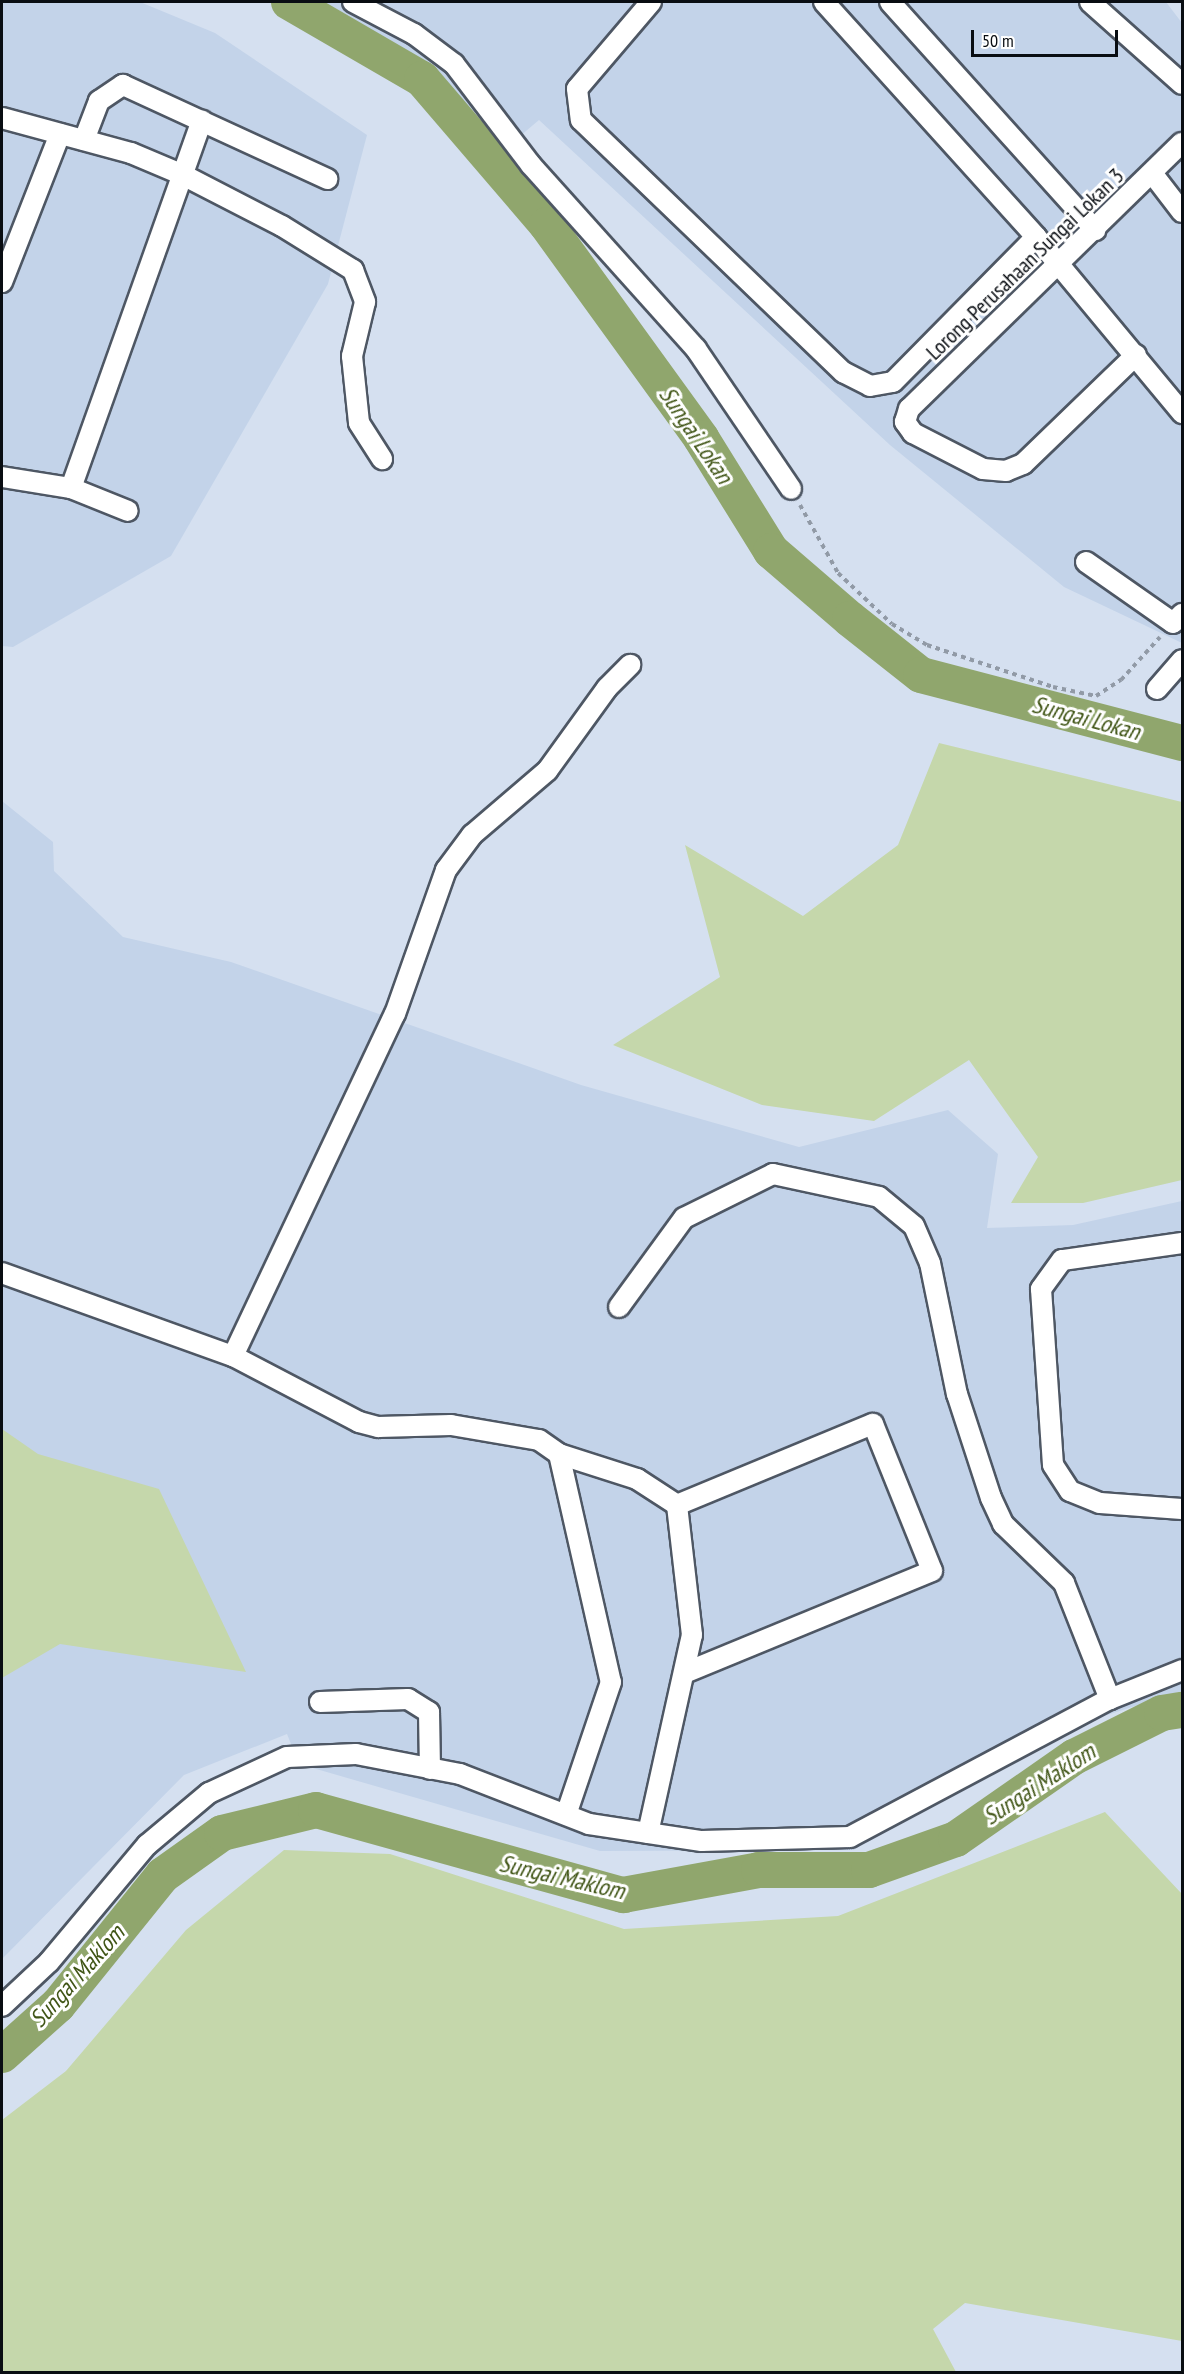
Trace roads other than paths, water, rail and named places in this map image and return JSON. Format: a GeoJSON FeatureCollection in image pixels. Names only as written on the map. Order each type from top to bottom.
{"type":"FeatureCollection","features":[{"type":"Feature","properties":{"kind":"street"},"geometry":{"type":"LineString","coordinates":[[353,2],[414,34],[454,64],[531,165],[696,349],[791,489]]}},
{"type":"Feature","properties":{"kind":"street"},"geometry":{"type":"LineString","coordinates":[[651,2],[577,89],[581,120],[843,372],[870,386],[893,382],[1036,237]]}},
{"type":"Feature","properties":{"kind":"street"},"geometry":{"type":"LineString","coordinates":[[824,2],[1036,237],[1182,412]]}},
{"type":"Feature","properties":{"kind":"street"},"geometry":{"type":"LineString","coordinates":[[890,2],[1095,230]]}},
{"type":"Feature","properties":{"kind":"street"},"geometry":{"type":"LineString","coordinates":[[1090,2],[1182,84]]}},
{"type":"Feature","properties":{"kind":"street"},"geometry":{"type":"LineString","coordinates":[[84,140],[99,101],[123,86],[327,179]]}},
{"type":"Feature","properties":{"kind":"street"},"geometry":{"type":"LineString","coordinates":[[2,118],[84,140],[183,176],[282,226],[353,270],[365,302],[352,356],[359,423],[382,459]]}},
{"type":"Feature","properties":{"kind":"street"},"geometry":{"type":"LineString","coordinates":[[71,488],[202,122]]}},
{"type":"Feature","properties":{"kind":"street"},"geometry":{"type":"LineString","coordinates":[[2,282],[60,134]]}},
{"type":"Feature","properties":{"kind":"street","name":"Lorong Perusahaan Sungai Lokan 3"},"geometry":{"type":"LineString","coordinates":[[1136,355],[1023,464],[1006,471],[983,469],[913,433],[905,422],[909,409],[1182,143]]}},
{"type":"Feature","properties":{"kind":"street"},"geometry":{"type":"LineString","coordinates":[[1152,173],[1182,212]]}},
{"type":"Feature","properties":{"kind":"street"},"geometry":{"type":"LineString","coordinates":[[2,477],[71,488],[128,511]]}},
{"type":"Feature","properties":{"kind":"street"},"geometry":{"type":"LineString","coordinates":[[1086,562],[1178,618]]}},
{"type":"Feature","properties":{"kind":"street"},"geometry":{"type":"LineString","coordinates":[[1157,689],[1182,660]]}},
{"type":"Feature","properties":{"kind":"street"},"geometry":{"type":"LineString","coordinates":[[233,1356],[391,1023],[446,870],[472,835],[547,771],[607,688],[630,665]]}},
{"type":"Feature","properties":{"kind":"street"},"geometry":{"type":"LineString","coordinates":[[619,1307],[684,1218],[773,1174],[879,1197],[914,1226],[930,1263],[957,1394],[991,1498],[1003,1524],[1064,1583],[1110,1699]]}},
{"type":"Feature","properties":{"kind":"street"},"geometry":{"type":"LineString","coordinates":[[1182,1243],[1062,1260],[1041,1289],[1053,1465],[1070,1491],[1100,1503],[1182,1509]]}},
{"type":"Feature","properties":{"kind":"street"},"geometry":{"type":"LineString","coordinates":[[2,1273],[233,1356],[359,1422],[378,1427],[451,1425],[539,1440],[560,1454],[637,1479],[677,1505]]}},
{"type":"Feature","properties":{"kind":"street"},"geometry":{"type":"LineString","coordinates":[[677,1505],[873,1424],[932,1571],[687,1672]]}},
{"type":"Feature","properties":{"kind":"street"},"geometry":{"type":"LineString","coordinates":[[560,1454],[611,1682],[566,1815]]}},
{"type":"Feature","properties":{"kind":"street"},"geometry":{"type":"LineString","coordinates":[[648,1833],[687,1672],[692,1635],[677,1505]]}},
{"type":"Feature","properties":{"kind":"street"},"geometry":{"type":"LineString","coordinates":[[2,2007],[50,1962],[147,1845],[209,1793],[287,1757],[356,1754],[460,1774],[566,1815],[648,1833],[702,1841],[850,1837],[1110,1699],[1182,1670]]}},
{"type":"Feature","properties":{"kind":"street"},"geometry":{"type":"LineString","coordinates":[[320,1702],[408,1699],[429,1712],[429,1769]]}},
{"type":"Feature","properties":{"kind":"waterway","name":"Sungai Lokan"},"geometry":{"type":"LineString","coordinates":[[289,2],[422,79],[547,225],[701,438],[771,551],[850,619],[921,675],[1182,743]]}},
{"type":"Feature","properties":{"kind":"waterway","name":"Sungai Maklom"},"geometry":{"type":"LineString","coordinates":[[2,2055],[58,2005],[163,1875],[222,1833],[316,1810],[623,1895],[759,1870],[869,1870],[956,1839],[1074,1757],[1162,1713],[1182,1710]]}}]}
